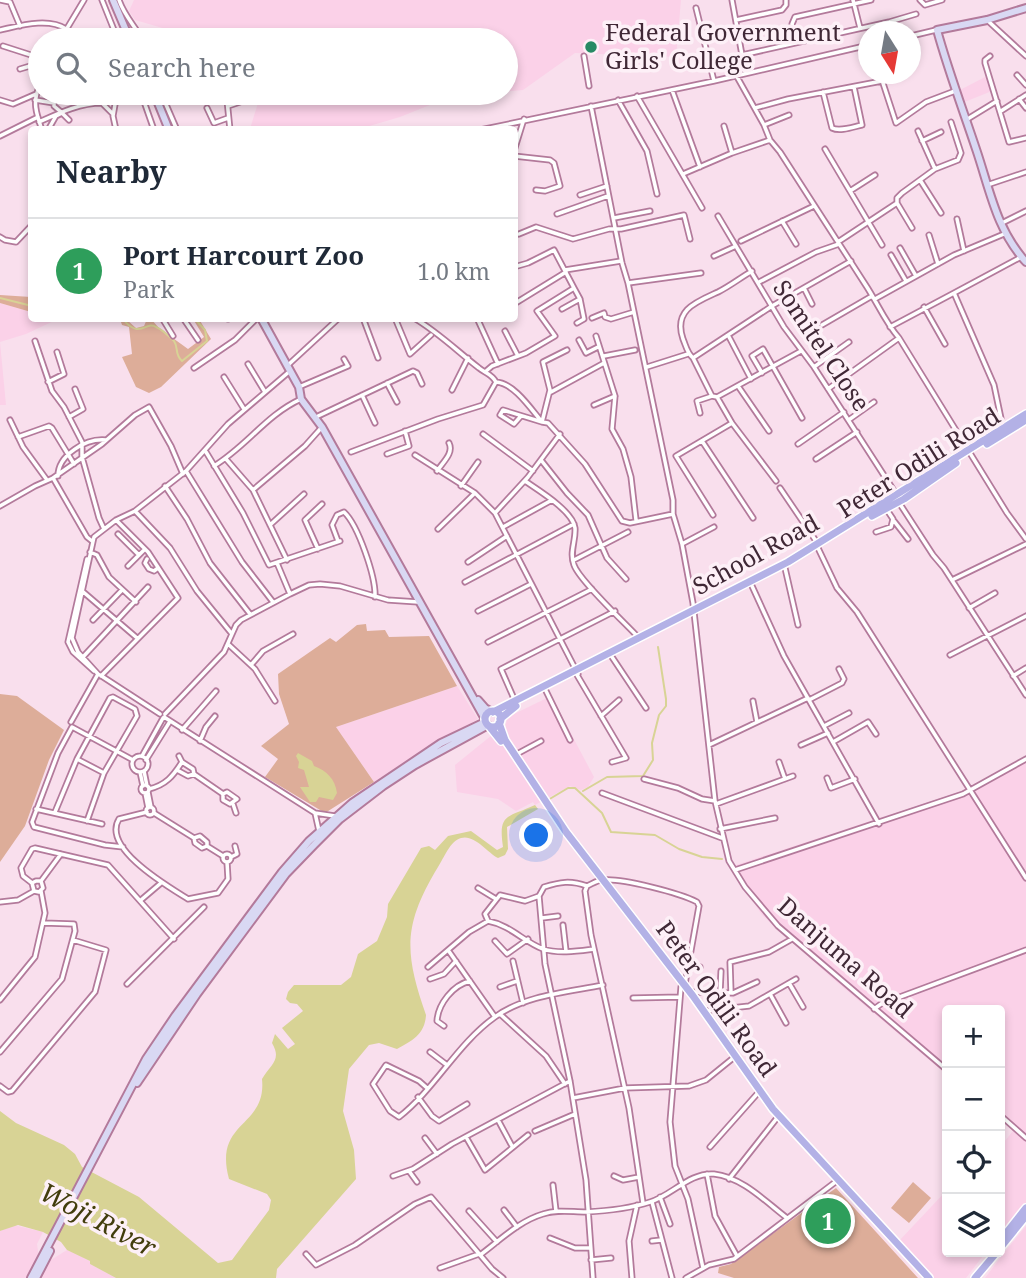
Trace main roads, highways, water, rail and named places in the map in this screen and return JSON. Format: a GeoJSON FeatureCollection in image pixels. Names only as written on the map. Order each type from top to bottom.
{"type":"FeatureCollection","features":[{"type":"Feature","properties":{"kind":"main road"},"geometry":{"type":"LineString","coordinates":[[113,0],[125,28]]}},
{"type":"Feature","properties":{"kind":"main road"},"geometry":{"type":"LineString","coordinates":[[1024,259],[1004,234],[992,206],[988,185],[937,30],[987,20],[1026,8]]}},
{"type":"Feature","properties":{"kind":"main road"},"geometry":{"type":"LineString","coordinates":[[158,105],[167,126]]}},
{"type":"Feature","properties":{"kind":"main road"},"geometry":{"type":"LineString","coordinates":[[261,322],[299,387],[301,399],[322,427],[487,723],[495,726],[500,721],[499,714],[473,697]]}},
{"type":"Feature","properties":{"kind":"main road","name":"School Road"},"geometry":{"type":"LineString","coordinates":[[493,712],[577,673],[818,546],[1026,414]]}},
{"type":"Feature","properties":{"kind":"main road","name":"Peter Odili Road"},"geometry":{"type":"LineString","coordinates":[[970,452],[1026,419]]}},
{"type":"Feature","properties":{"kind":"main road","name":"Peter Odili Road"},"geometry":{"type":"LineString","coordinates":[[601,880],[514,755],[502,736],[500,721],[510,710],[577,673],[785,568],[886,508],[897,498]]}},
{"type":"Feature","properties":{"kind":"main road"},"geometry":{"type":"LineString","coordinates":[[487,723],[487,714],[493,712]]}},
{"type":"Feature","properties":{"kind":"main road"},"geometry":{"type":"LineString","coordinates":[[34,1278],[133,1082],[159,1039],[282,872],[335,816],[441,743],[487,723]]}},
{"type":"Feature","properties":{"kind":"main road"},"geometry":{"type":"LineString","coordinates":[[93,1163],[166,1037],[299,859],[340,819],[383,786],[487,723]]}},
{"type":"Feature","properties":{"kind":"main road","name":"Peter Odili Road"},"geometry":{"type":"LineString","coordinates":[[487,723],[559,829],[703,1011],[774,1109],[923,1278]]}},
{"type":"Feature","properties":{"kind":"main road","name":"Peter Odili Road"},"geometry":{"type":"LineString","coordinates":[[685,988],[732,1059],[777,1118],[929,1278]]}},
{"type":"Feature","properties":{"kind":"main road"},"geometry":{"type":"LineString","coordinates":[[1005,1235],[1026,1208]]}},
{"type":"Feature","properties":{"kind":"main road"},"geometry":{"type":"LineString","coordinates":[[1005,1242],[1026,1216]]}},
{"type":"Feature","properties":{"kind":"main road"},"geometry":{"type":"LineString","coordinates":[[972,1278],[987,1257]]}},
{"type":"Feature","properties":{"kind":"main road"},"geometry":{"type":"LineString","coordinates":[[972,1278],[992,1257]]}},
{"type":"Feature","properties":{"kind":"water"},"geometry":{"type":"Polygon","coordinates":[[[298,753],[312,761],[314,766],[323,770],[332,780],[337,793],[333,800],[319,797],[316,802],[310,802],[300,787],[309,787],[304,770],[298,768],[298,753]]]}},
{"type":"Feature","properties":{"kind":"water","name":"Woji River"},"geometry":{"type":"Polygon","coordinates":[[[535,805],[538,809],[507,827],[508,849],[505,855],[498,858],[476,841],[461,838],[450,846],[427,887],[418,906],[411,939],[411,956],[426,1015],[425,1022],[413,1040],[397,1049],[379,1043],[369,1045],[349,1069],[343,1111],[354,1150],[356,1179],[277,1269],[276,1278],[116,1278],[67,1250],[61,1242],[43,1232],[18,1225],[0,1231],[0,1111],[16,1123],[64,1145],[75,1154],[82,1167],[139,1197],[218,1263],[232,1260],[269,1210],[271,1200],[267,1194],[229,1179],[226,1160],[228,1145],[257,1107],[262,1079],[276,1058],[272,1043],[275,1034],[288,1049],[295,1044],[282,1028],[303,1011],[297,1004],[286,999],[288,992],[294,985],[341,985],[351,977],[358,954],[377,941],[387,917],[388,904],[421,848],[429,846],[435,850],[448,836],[471,831],[497,850],[503,847],[502,828],[507,818],[535,805]]]}},
{"type":"Feature","properties":{"kind":"waterway"},"geometry":{"type":"LineString","coordinates":[[0,298],[28,305]]}},
{"type":"Feature","properties":{"kind":"waterway"},"geometry":{"type":"LineString","coordinates":[[125,322],[138,329],[152,326],[160,329],[174,341],[182,361],[207,341],[205,330],[198,322]]}},
{"type":"Feature","properties":{"kind":"waterway"},"geometry":{"type":"LineString","coordinates":[[583,791],[607,777],[643,776],[653,760],[652,743],[659,715],[666,706],[658,647]]}},
{"type":"Feature","properties":{"kind":"waterway"},"geometry":{"type":"LineString","coordinates":[[548,800],[568,788],[575,788],[602,813],[611,832],[655,835],[679,849],[702,857],[722,859]]}},
{"type":"Feature","properties":{"kind":"place","name":"Federal Government Girls' College"},"geometry":{"type":"Point","coordinates":[591,47]}},
{"type":"Feature","properties":{"kind":"place","name":"Port Harcourt Zoo"},"geometry":{"type":"Point","coordinates":[828,1221]}}]}
